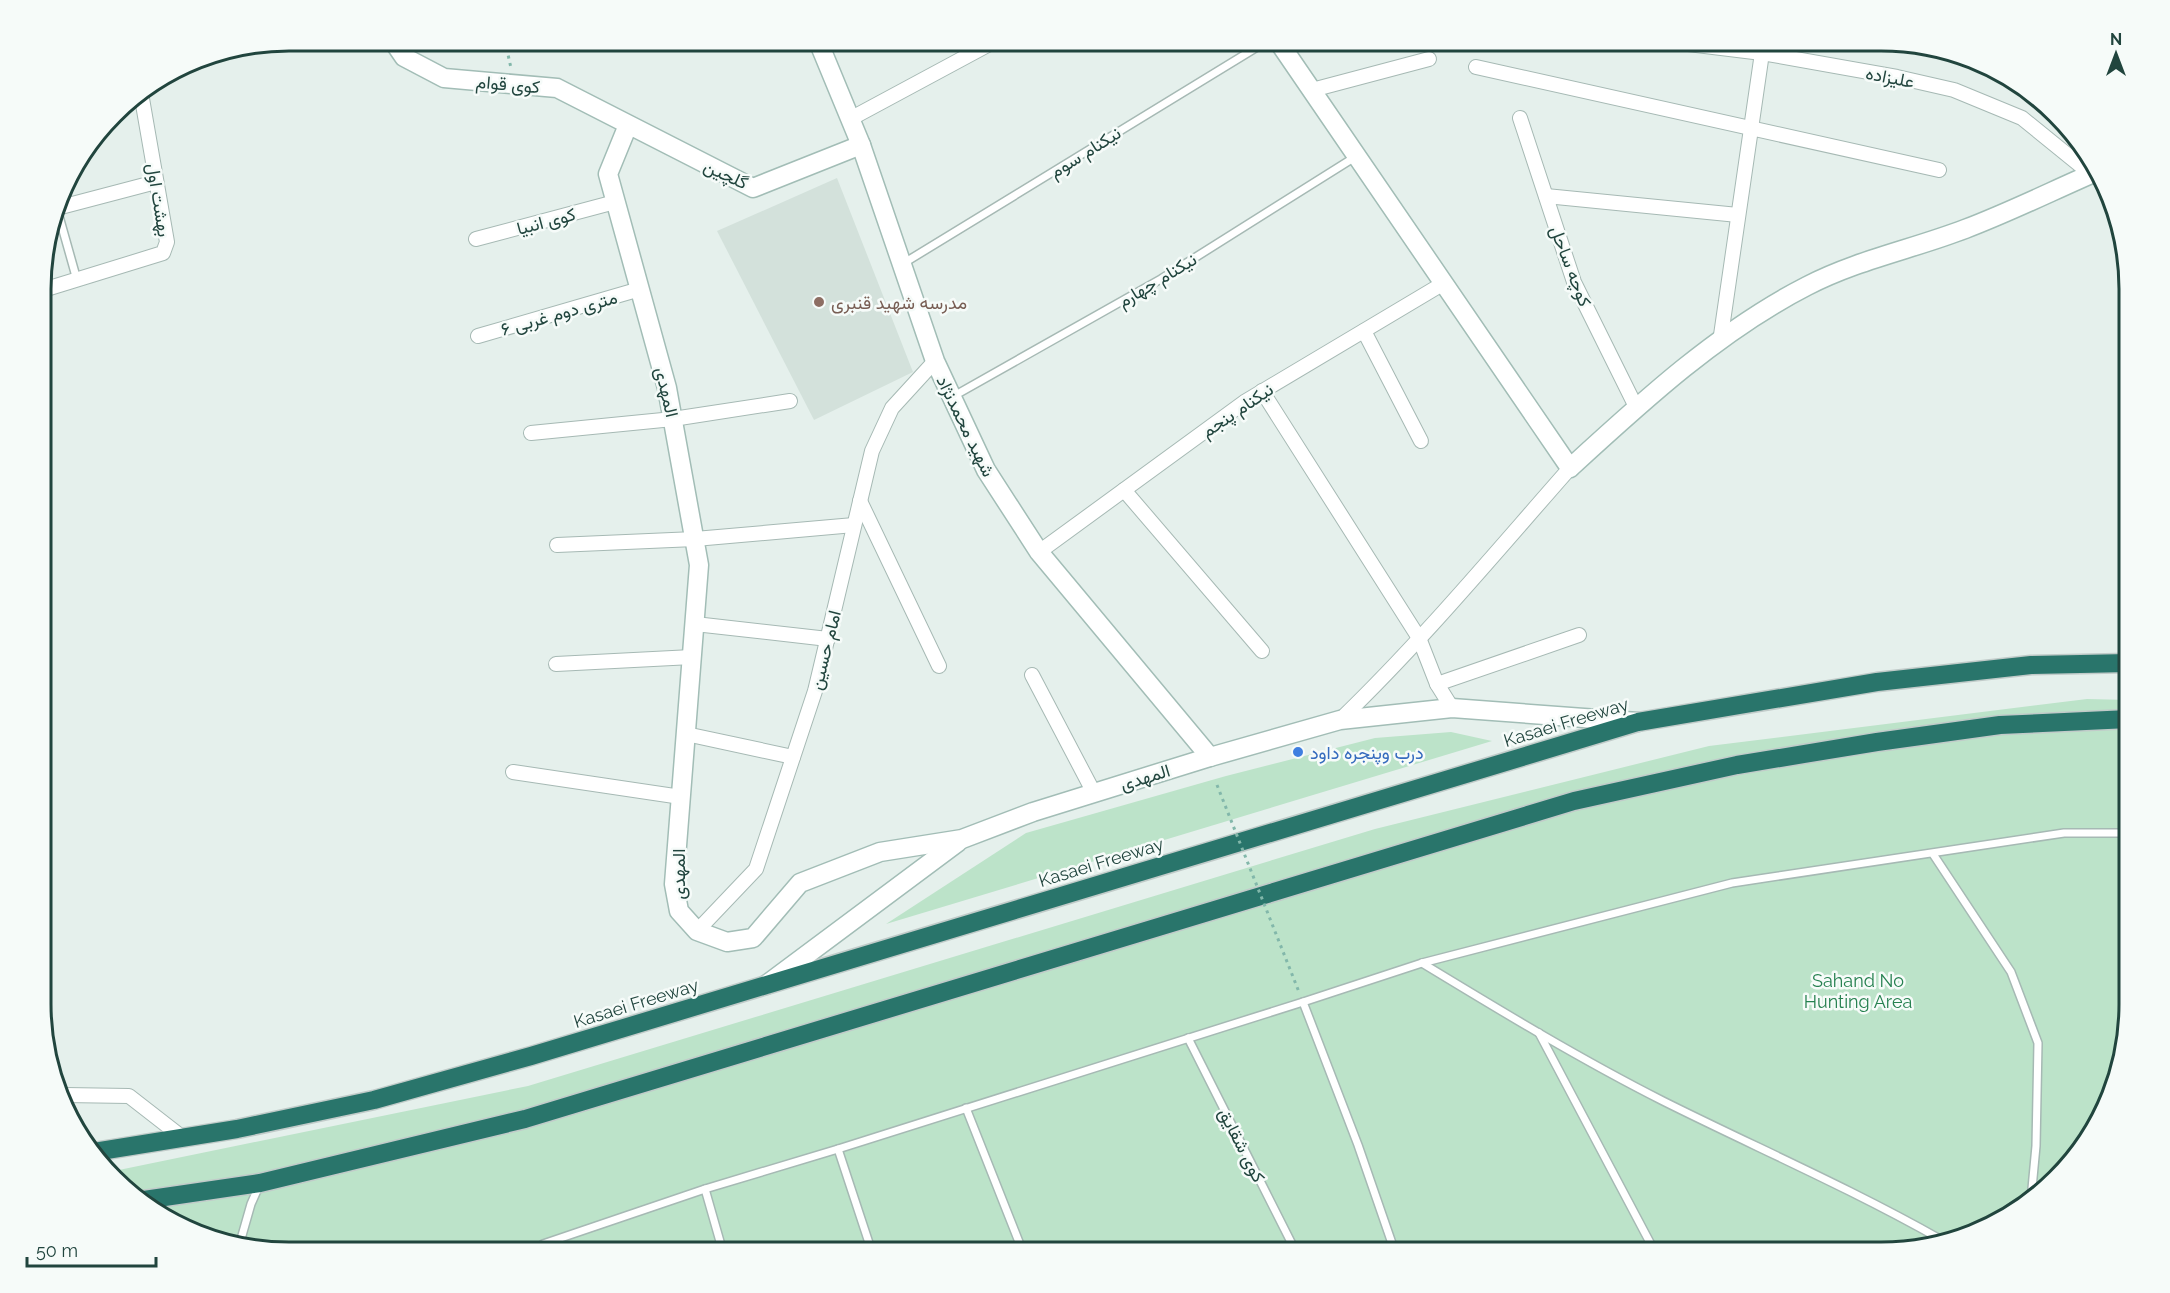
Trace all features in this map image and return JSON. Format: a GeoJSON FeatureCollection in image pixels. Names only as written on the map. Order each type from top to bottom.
{"type":"FeatureCollection","features":[{"type":"Feature","properties":{"kind":"highway","name":"Kasaei Freeway"},"geometry":{"type":"LineString","coordinates":[[102,1151],[237,1129],[374,1100],[531,1056],[1638,722],[1877,682],[2031,665],[2119,663]]}},
{"type":"Feature","properties":{"kind":"highway"},"geometry":{"type":"LineString","coordinates":[[152,1199],[260,1183],[525,1119],[1574,801],[1737,765],[1877,742],[2000,725],[2119,719]]}},
{"type":"Feature","properties":{"kind":"street","name":"کوی قوام"},"geometry":{"type":"LineString","coordinates":[[400,51],[404,57],[444,78],[556,88],[628,124]]}},
{"type":"Feature","properties":{"kind":"street","name":"شهید محمدنژاد"},"geometry":{"type":"LineString","coordinates":[[822,51],[861,145],[935,361],[986,470],[1040,552],[1210,757]]}},
{"type":"Feature","properties":{"kind":"street"},"geometry":{"type":"LineString","coordinates":[[850,119],[975,51]]}},
{"type":"Feature","properties":{"kind":"street"},"geometry":{"type":"LineString","coordinates":[[1285,51],[1570,468]]}},
{"type":"Feature","properties":{"kind":"street","name":"علیزاده"},"geometry":{"type":"LineString","coordinates":[[1747,51],[1898,77],[1954,90],[2022,118],[2084,164]]}},
{"type":"Feature","properties":{"kind":"street"},"geometry":{"type":"LineString","coordinates":[[1720,342],[1762,53]]}},
{"type":"Feature","properties":{"kind":"street"},"geometry":{"type":"LineString","coordinates":[[1312,90],[1429,59]]}},
{"type":"Feature","properties":{"kind":"street"},"geometry":{"type":"LineString","coordinates":[[1476,67],[1939,170]]}},
{"type":"Feature","properties":{"kind":"street","name":"بهشت اول"},"geometry":{"type":"LineString","coordinates":[[51,288],[163,253],[167,242],[142,101]]}},
{"type":"Feature","properties":{"kind":"street","name":"کوچه ساحل"},"geometry":{"type":"LineString","coordinates":[[1520,118],[1574,282],[1637,409]]}},
{"type":"Feature","properties":{"kind":"street","name":"گلچین"},"geometry":{"type":"LineString","coordinates":[[628,124],[753,188],[861,145]]}},
{"type":"Feature","properties":{"kind":"street","name":"المهدی"},"geometry":{"type":"LineString","coordinates":[[628,124],[608,174],[667,388],[699,566],[674,884],[678,911],[697,931],[728,942],[753,938],[800,883],[880,852],[962,839],[1033,812],[1210,757],[1340,720],[1452,708],[1638,722]]}},
{"type":"Feature","properties":{"kind":"street"},"geometry":{"type":"LineString","coordinates":[[1340,720],[1419,638],[1570,468],[1637,409],[1748,320],[1808,285],[1864,262],[1965,229],[2090,175]]}},
{"type":"Feature","properties":{"kind":"street"},"geometry":{"type":"LineString","coordinates":[[66,206],[156,182]]}},
{"type":"Feature","properties":{"kind":"street"},"geometry":{"type":"LineString","coordinates":[[1546,196],[1738,216]]}},
{"type":"Feature","properties":{"kind":"street","name":"کوی انبیا"},"geometry":{"type":"LineString","coordinates":[[476,239],[615,202]]}},
{"type":"Feature","properties":{"kind":"street","name":"نیکنام پنجم"},"geometry":{"type":"LineString","coordinates":[[1040,552],[1246,401],[1444,283]]}},
{"type":"Feature","properties":{"kind":"street","name":"۶ متری دوم غربی"},"geometry":{"type":"LineString","coordinates":[[478,336],[640,289]]}},
{"type":"Feature","properties":{"kind":"street"},"geometry":{"type":"LineString","coordinates":[[1364,331],[1421,441]]}},
{"type":"Feature","properties":{"kind":"street","name":"امام حسین"},"geometry":{"type":"LineString","coordinates":[[697,931],[756,868],[815,691],[872,451],[892,408],[935,361]]}},
{"type":"Feature","properties":{"kind":"street"},"geometry":{"type":"LineString","coordinates":[[1262,391],[1419,638],[1437,684],[1452,708]]}},
{"type":"Feature","properties":{"kind":"street"},"geometry":{"type":"LineString","coordinates":[[531,433],[673,419],[790,401]]}},
{"type":"Feature","properties":{"kind":"street"},"geometry":{"type":"LineString","coordinates":[[1124,490],[1262,651]]}},
{"type":"Feature","properties":{"kind":"street"},"geometry":{"type":"LineString","coordinates":[[860,501],[939,666]]}},
{"type":"Feature","properties":{"kind":"street"},"geometry":{"type":"LineString","coordinates":[[557,545],[695,539],[854,525]]}},
{"type":"Feature","properties":{"kind":"street"},"geometry":{"type":"LineString","coordinates":[[695,624],[828,639]]}},
{"type":"Feature","properties":{"kind":"street"},"geometry":{"type":"LineString","coordinates":[[1437,684],[1579,634]]}},
{"type":"Feature","properties":{"kind":"street"},"geometry":{"type":"LineString","coordinates":[[556,664],[692,657]]}},
{"type":"Feature","properties":{"kind":"street"},"geometry":{"type":"LineString","coordinates":[[1032,675],[1094,793]]}},
{"type":"Feature","properties":{"kind":"street"},"geometry":{"type":"LineString","coordinates":[[686,734],[793,757]]}},
{"type":"Feature","properties":{"kind":"street"},"geometry":{"type":"LineString","coordinates":[[513,771],[681,797]]}},
{"type":"Feature","properties":{"kind":"street"},"geometry":{"type":"LineString","coordinates":[[765,986],[962,839]]}},
{"type":"Feature","properties":{"kind":"street"},"geometry":{"type":"LineString","coordinates":[[69,1095],[129,1096],[183,1138]]}},
{"type":"Feature","properties":{"kind":"lane","name":"نیکنام سوم"},"geometry":{"type":"LineString","coordinates":[[902,264],[1250,51]]}},
{"type":"Feature","properties":{"kind":"lane","name":"نیکنام چهارم"},"geometry":{"type":"LineString","coordinates":[[952,397],[1161,279],[1357,156]]}},
{"type":"Feature","properties":{"kind":"lane"},"geometry":{"type":"LineString","coordinates":[[61,222],[77,280]]}},
{"type":"Feature","properties":{"kind":"lane"},"geometry":{"type":"LineString","coordinates":[[549,1242],[705,1189],[838,1149],[1422,963],[1732,883],[2064,833],[2119,833]]}},
{"type":"Feature","properties":{"kind":"lane"},"geometry":{"type":"LineString","coordinates":[[1933,854],[2011,972],[2038,1043],[2036,1146],[2032,1188]]}},
{"type":"Feature","properties":{"kind":"lane"},"geometry":{"type":"LineString","coordinates":[[1422,963],[1539,1033],[1660,1100],[1900,1216],[1934,1236]]}},
{"type":"Feature","properties":{"kind":"lane"},"geometry":{"type":"LineString","coordinates":[[1303,1002],[1358,1144],[1392,1242]]}},
{"type":"Feature","properties":{"kind":"lane"},"geometry":{"type":"LineString","coordinates":[[1539,1033],[1650,1242]]}},
{"type":"Feature","properties":{"kind":"lane","name":"کوی شقایق"},"geometry":{"type":"LineString","coordinates":[[1188,1038],[1291,1242]]}},
{"type":"Feature","properties":{"kind":"lane"},"geometry":{"type":"LineString","coordinates":[[966,1108],[1019,1242]]}},
{"type":"Feature","properties":{"kind":"lane"},"geometry":{"type":"LineString","coordinates":[[838,1149],[869,1242]]}},
{"type":"Feature","properties":{"kind":"lane"},"geometry":{"type":"LineString","coordinates":[[242,1237],[251,1203],[260,1183]]}},
{"type":"Feature","properties":{"kind":"lane"},"geometry":{"type":"LineString","coordinates":[[705,1189],[720,1242]]}},
{"type":"Feature","properties":{"kind":"path"},"geometry":{"type":"LineString","coordinates":[[508,51],[516,85]]}},
{"type":"Feature","properties":{"kind":"path"},"geometry":{"type":"LineString","coordinates":[[1217,785],[1299,992]]}},
{"type":"Feature","properties":{"kind":"shaded area","name":"مدرسه شهید قنبری"},"geometry":{"type":"Polygon","coordinates":[[[837,178],[913,372],[814,420],[717,231],[837,178]]]}},
{"type":"Feature","properties":{"kind":"green space","name":"Sahand No Hunting Area"},"geometry":{"type":"Polygon","coordinates":[[[2087,699],[2119,700],[2119,1004],[2117,1035],[2111,1065],[2101,1095],[2070,1149],[2038,1183],[2013,1202],[1972,1224],[1942,1234],[1912,1240],[1881,1242],[289,1242],[258,1240],[228,1234],[198,1224],[157,1202],[119,1170],[528,1086],[1375,829],[1709,746],[2087,699]]]}},
{"type":"Feature","properties":{"kind":"green space"},"geometry":{"type":"Polygon","coordinates":[[[1451,732],[1492,741],[886,924],[1026,833],[1226,776],[1375,738],[1451,732]]]}},
{"type":"Feature","properties":{"kind":"place","name":"مدرسه شهید قنبری"},"geometry":{"type":"Point","coordinates":[819,302]}},
{"type":"Feature","properties":{"kind":"place","name":"درب وپنجره داود"},"geometry":{"type":"Point","coordinates":[1298,752]}}]}
